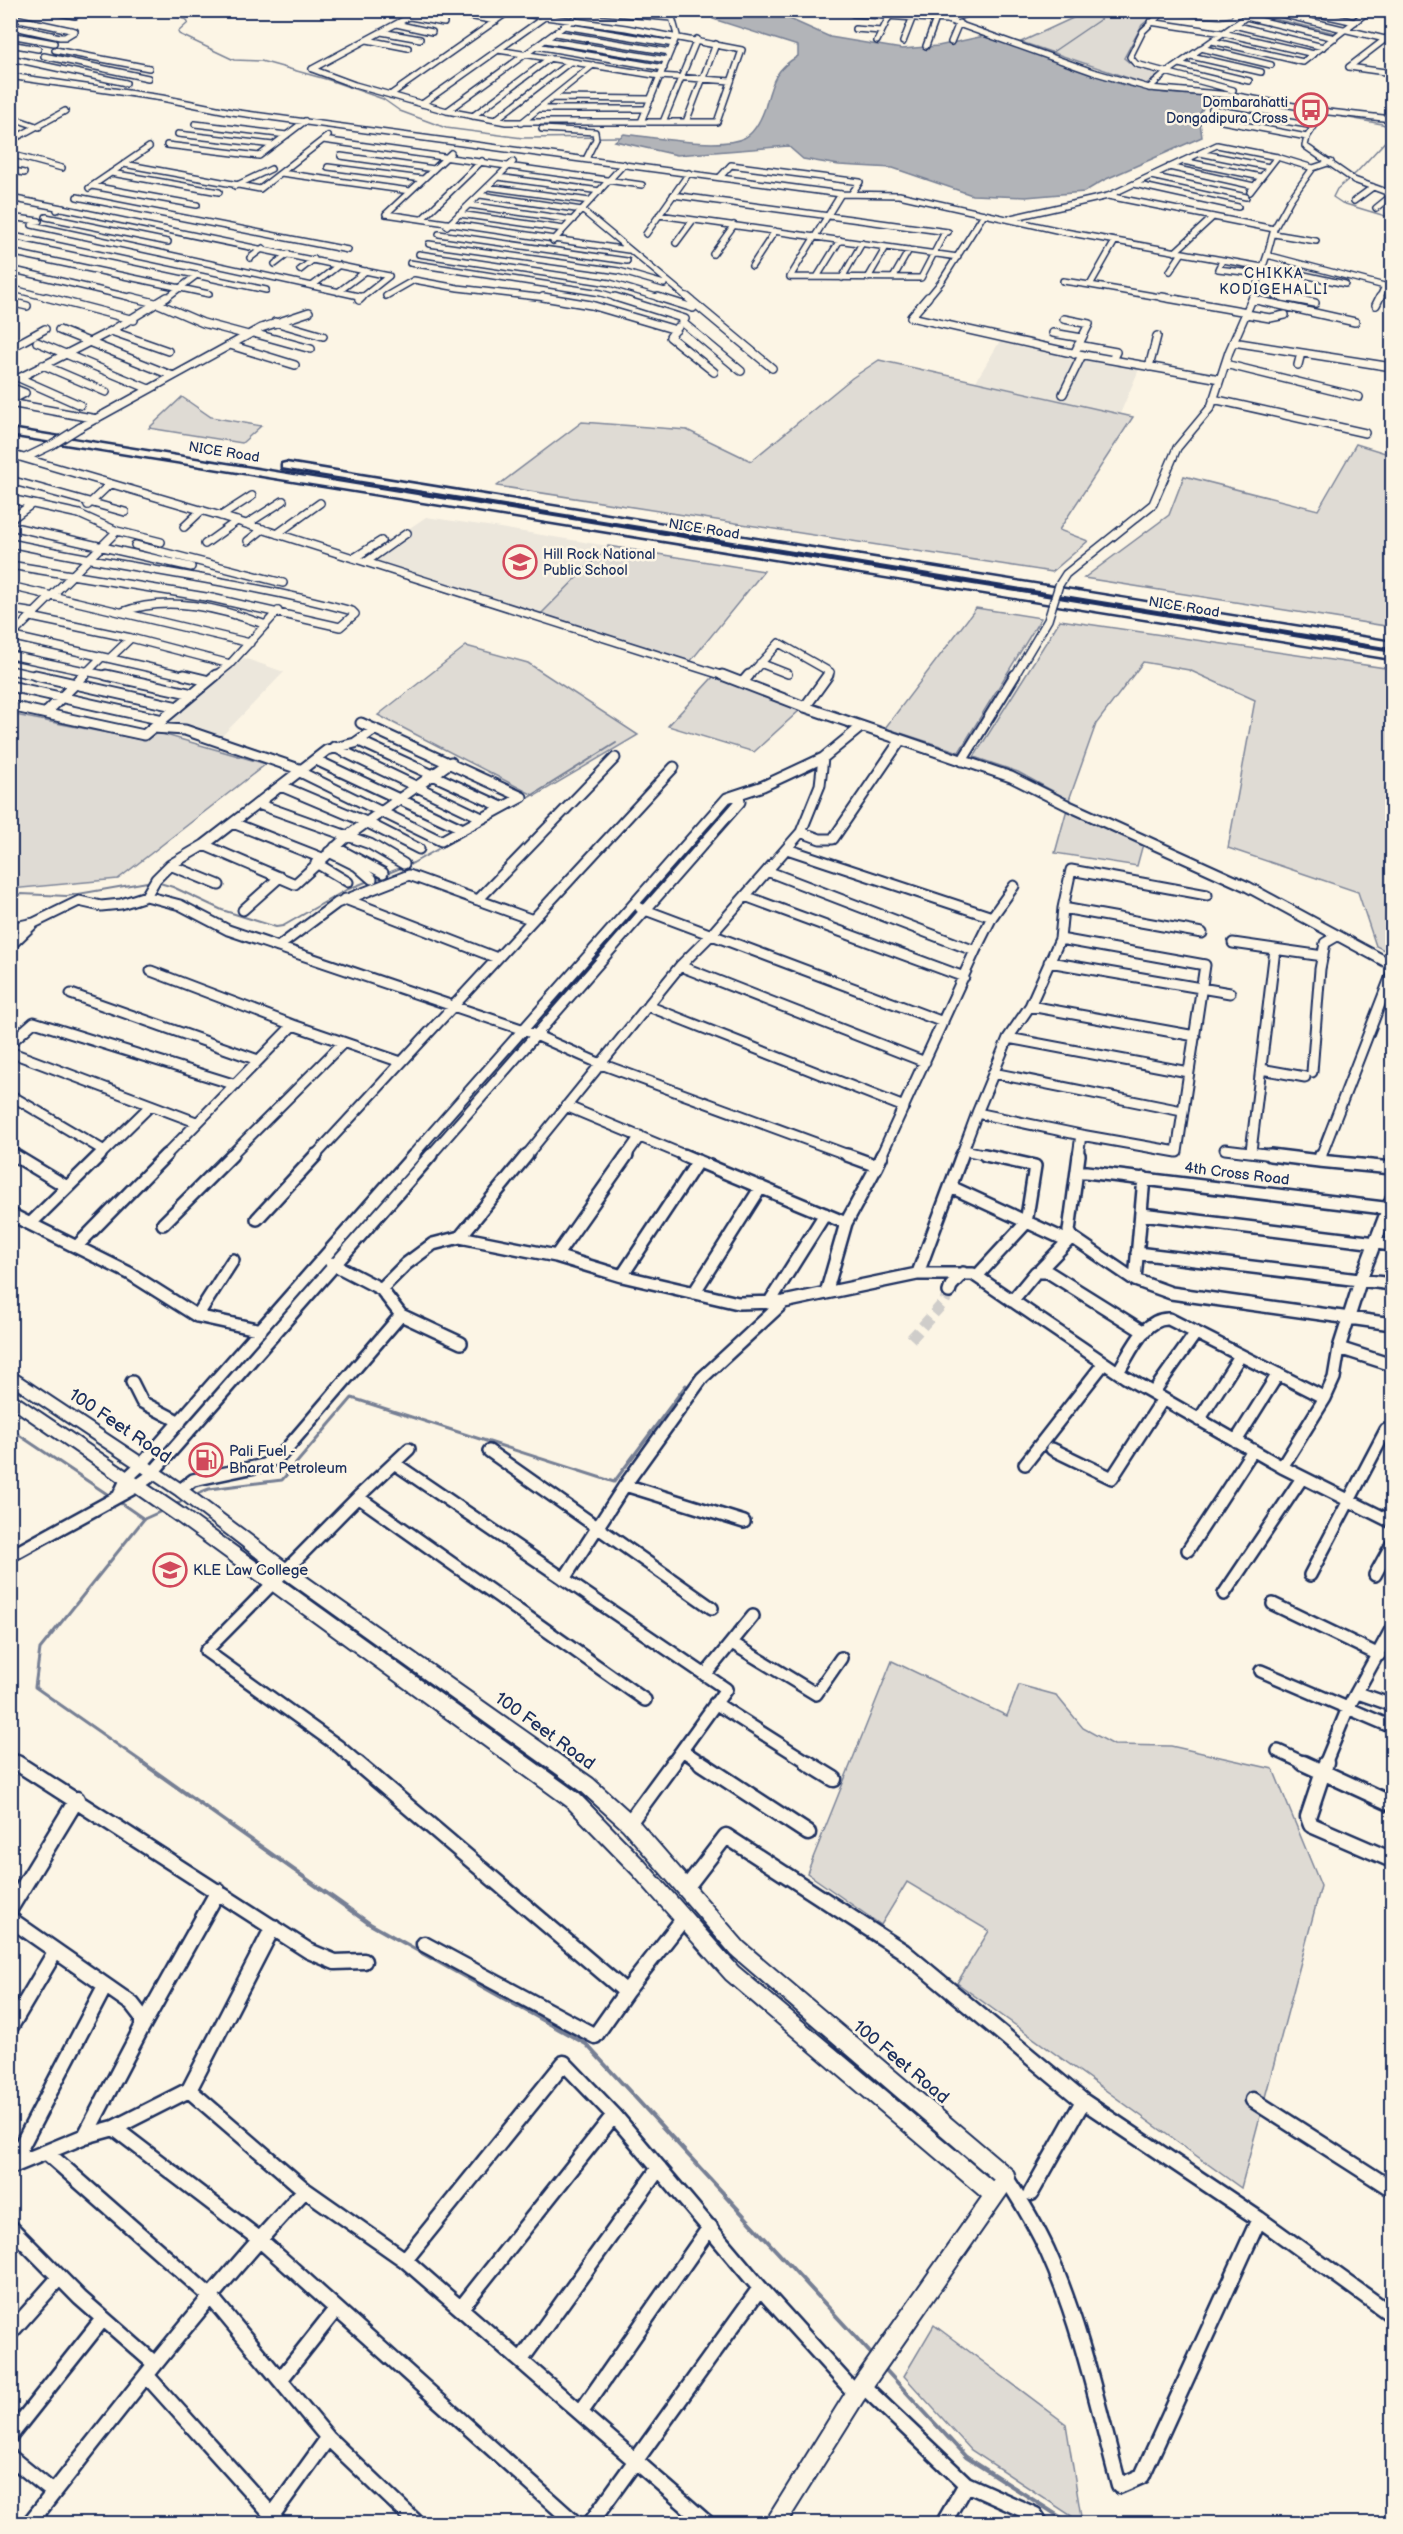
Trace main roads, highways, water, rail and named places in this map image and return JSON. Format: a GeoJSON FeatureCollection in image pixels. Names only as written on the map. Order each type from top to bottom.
{"type":"FeatureCollection","features":[{"type":"Feature","properties":{"kind":"highway","name":"NICE Road"},"geometry":{"type":"LineString","coordinates":[[10,422],[1392,645]]}},
{"type":"Feature","properties":{"kind":"highway","name":"NICE Road"},"geometry":{"type":"LineString","coordinates":[[10,432],[1392,656]]}},
{"type":"Feature","properties":{"kind":"main road","name":"100 Feet Road"},"geometry":{"type":"LineString","coordinates":[[10,1376],[148,1468],[286,1571],[587,1785],[629,1823],[738,1949],[1006,2178],[994,2195]]}},
{"type":"Feature","properties":{"kind":"main road"},"geometry":{"type":"LineString","coordinates":[[10,1398],[140,1487],[573,1800],[639,1868],[732,1973],[994,2195],[859,2390],[774,2523]]}},
{"type":"Feature","properties":{"kind":"main road"},"geometry":{"type":"LineString","coordinates":[[573,1800],[587,1785]]}},
{"type":"Feature","properties":{"kind":"waterway"},"geometry":{"type":"LineString","coordinates":[[156,10],[187,20],[188,23],[178,32],[179,34],[234,60],[261,61],[329,80],[383,99],[400,111],[446,128],[523,138],[619,137]]}},
{"type":"Feature","properties":{"kind":"waterway"},"geometry":{"type":"LineString","coordinates":[[1048,55],[1114,10]]}},
{"type":"Feature","properties":{"kind":"waterway"},"geometry":{"type":"LineString","coordinates":[[1125,10],[1220,19],[1231,17],[1235,10]]}},
{"type":"Feature","properties":{"kind":"waterway"},"geometry":{"type":"LineString","coordinates":[[1236,10],[1335,33]]}},
{"type":"Feature","properties":{"kind":"waterway"},"geometry":{"type":"LineString","coordinates":[[1207,97],[1231,98]]}},
{"type":"Feature","properties":{"kind":"waterway"},"geometry":{"type":"LineString","coordinates":[[1311,111],[1382,124],[1392,128],[1392,134],[1356,173],[1337,189],[1333,197],[1342,203],[1392,218]]}},
{"type":"Feature","properties":{"kind":"waterway"},"geometry":{"type":"LineString","coordinates":[[523,801],[616,743]]}},
{"type":"Feature","properties":{"kind":"waterway"},"geometry":{"type":"LineString","coordinates":[[10,897],[21,894],[67,896],[153,881],[173,887],[222,910],[276,927],[283,926],[346,890],[413,863],[515,806]]}},
{"type":"Feature","properties":{"kind":"waterway"},"geometry":{"type":"LineString","coordinates":[[194,1495],[209,1489],[282,1480],[352,1398],[614,1482],[686,1385]]}},
{"type":"Feature","properties":{"kind":"waterway"},"geometry":{"type":"LineString","coordinates":[[10,1429],[110,1496]]}},
{"type":"Feature","properties":{"kind":"waterway"},"geometry":{"type":"LineString","coordinates":[[173,1506],[186,1499]]}},
{"type":"Feature","properties":{"kind":"waterway"},"geometry":{"type":"LineString","coordinates":[[118,1501],[144,1519]]}},
{"type":"Feature","properties":{"kind":"waterway"},"geometry":{"type":"LineString","coordinates":[[144,1519],[164,1510]]}},
{"type":"Feature","properties":{"kind":"waterway"},"geometry":{"type":"LineString","coordinates":[[144,1519],[40,1649],[35,1687],[145,1764]]}},
{"type":"Feature","properties":{"kind":"waterway"},"geometry":{"type":"LineString","coordinates":[[143,1763],[370,1924],[586,2044],[874,2357]]}},
{"type":"Feature","properties":{"kind":"waterway"},"geometry":{"type":"LineString","coordinates":[[883,2367],[966,2457],[1071,2524]]}},
{"type":"Feature","properties":{"kind":"tunnel"},"geometry":{"type":"LineString","coordinates":[[911,1339],[945,1301],[949,1292]]}},
{"type":"Feature","properties":{"kind":"place","name":"Dombarahatti Dongadipura Cross"},"geometry":{"type":"Point","coordinates":[1311,110]}},
{"type":"Feature","properties":{"kind":"place","name":"Hill Rock National Public School"},"geometry":{"type":"Point","coordinates":[520,562]}},
{"type":"Feature","properties":{"kind":"place","name":"Pali Fuel - Bharat Petroleum"},"geometry":{"type":"Point","coordinates":[206,1460]}},
{"type":"Feature","properties":{"kind":"place","name":"KLE Law College"},"geometry":{"type":"Point","coordinates":[170,1570]}},
{"type":"Feature","properties":{"kind":"district","name":"CHIKKA KODIGEHALLI"},"geometry":{"type":"Point","coordinates":[1274,282]}}]}
